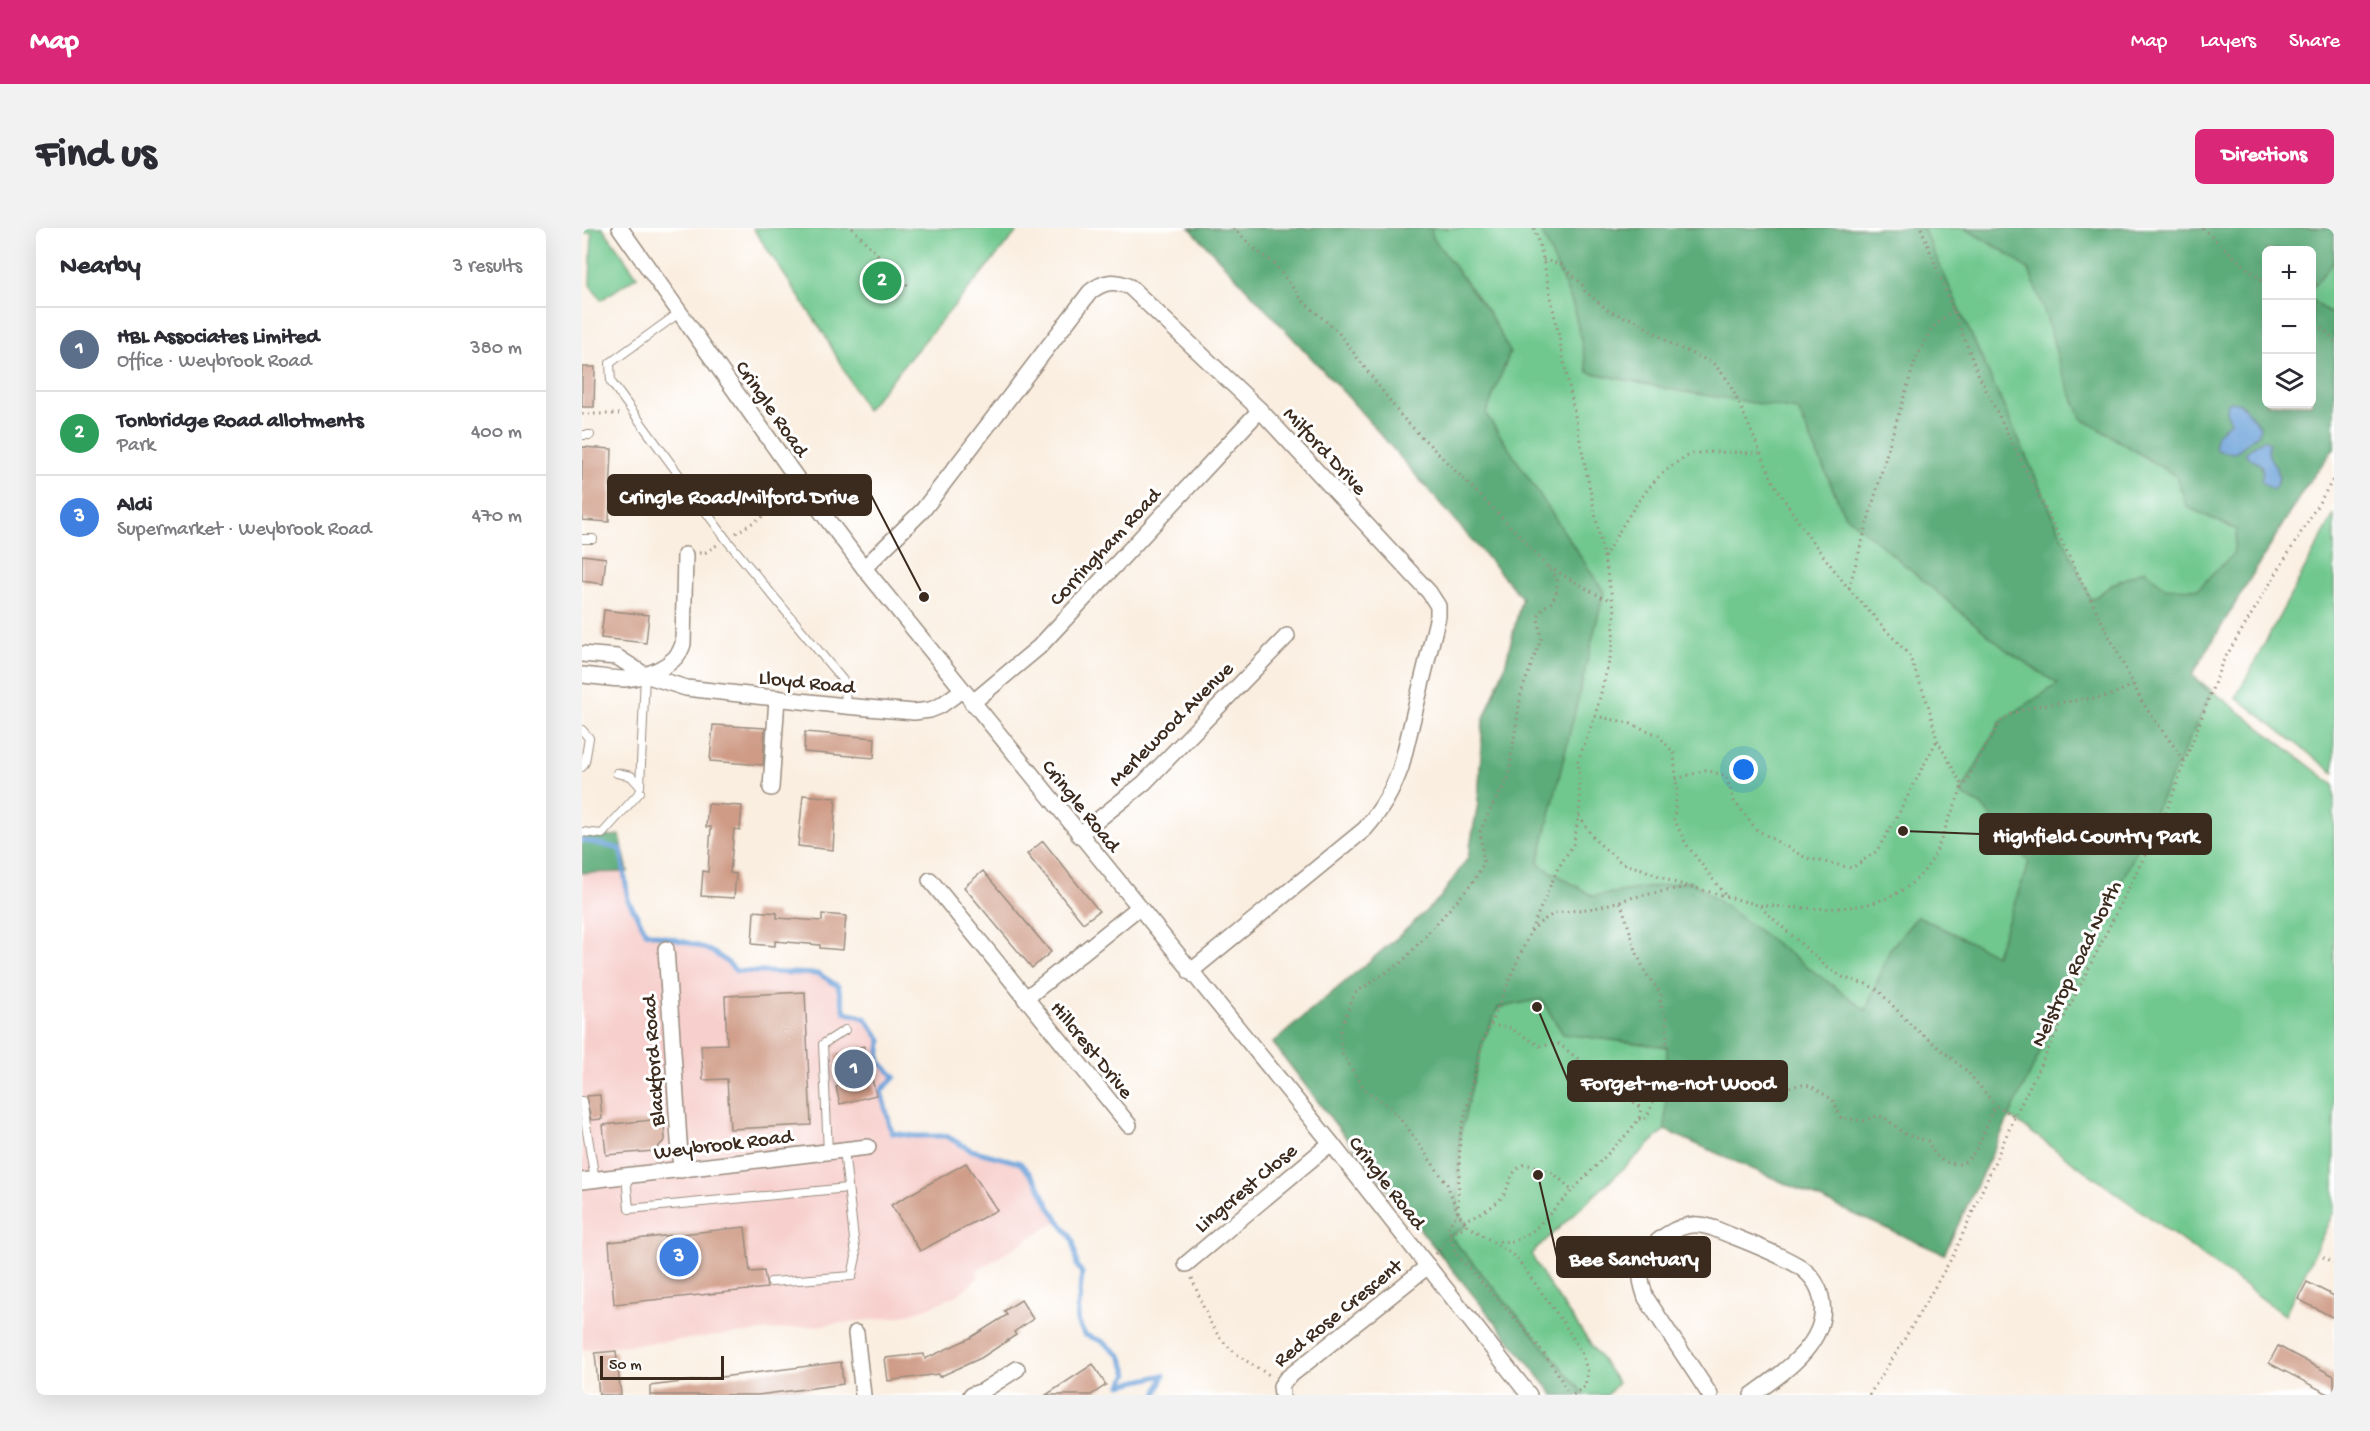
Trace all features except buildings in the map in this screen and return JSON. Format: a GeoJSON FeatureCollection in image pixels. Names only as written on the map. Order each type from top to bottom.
{"type":"FeatureCollection","features":[{"type":"Feature","properties":{"kind":"street","name":"Cringle Road"},"geometry":{"type":"LineString","coordinates":[[620,228],[805,490],[864,568],[1330,1143],[1432,1260],[1522,1392]]}},
{"type":"Feature","properties":{"kind":"street","name":"Milford Drive"},"geometry":{"type":"LineString","coordinates":[[864,568],[923,510],[1090,292],[1108,282],[1119,282],[1130,287],[1260,410],[1418,579],[1438,606],[1438,616],[1393,791],[1381,811],[1365,829],[1190,972]]}},
{"type":"Feature","properties":{"kind":"street","name":"Corringham Road"},"geometry":{"type":"LineString","coordinates":[[972,703],[1039,647],[1260,410]]}},
{"type":"Feature","properties":{"kind":"street"},"geometry":{"type":"LineString","coordinates":[[645,675],[672,661],[681,650],[685,555]]}},
{"type":"Feature","properties":{"kind":"street","name":"Merlewood Avenue"},"geometry":{"type":"LineString","coordinates":[[1079,835],[1144,783],[1287,636]]}},
{"type":"Feature","properties":{"kind":"street","name":"Lloyd Road"},"geometry":{"type":"LineString","coordinates":[[582,654],[617,657],[645,675],[686,688],[845,706],[914,712],[930,710],[962,691]]}},
{"type":"Feature","properties":{"kind":"street","name":"Lloyd Road"},"geometry":{"type":"LineString","coordinates":[[582,675],[624,679],[645,675]]}},
{"type":"Feature","properties":{"kind":"street"},"geometry":{"type":"LineString","coordinates":[[771,788],[777,698]]}},
{"type":"Feature","properties":{"kind":"street","name":"Hillcrest Drive"},"geometry":{"type":"LineString","coordinates":[[930,880],[1129,1125]]}},
{"type":"Feature","properties":{"kind":"street","name":"Hillcrest Drive"},"geometry":{"type":"LineString","coordinates":[[1025,999],[1138,908]]}},
{"type":"Feature","properties":{"kind":"street","name":"Blackford Road"},"geometry":{"type":"LineString","coordinates":[[666,949],[681,1170]]}},
{"type":"Feature","properties":{"kind":"street","name":"Lingcrest Close"},"geometry":{"type":"LineString","coordinates":[[1186,1263],[1330,1143]]}},
{"type":"Feature","properties":{"kind":"street","name":"Weybrook Road"},"geometry":{"type":"LineString","coordinates":[[588,1181],[868,1147]]}},
{"type":"Feature","properties":{"kind":"street"},"geometry":{"type":"LineString","coordinates":[[1710,1395],[1646,1298],[1641,1284],[1642,1262],[1648,1251],[1666,1236],[1683,1227],[1699,1224],[1798,1266],[1811,1276],[1819,1287],[1824,1310],[1821,1327],[1788,1369],[1752,1395]]}},
{"type":"Feature","properties":{"kind":"street","name":"Red Rose Crescent"},"geometry":{"type":"LineString","coordinates":[[1282,1389],[1432,1260]]}},
{"type":"Feature","properties":{"kind":"street"},"geometry":{"type":"LineString","coordinates":[[856,1333],[862,1395]]}},
{"type":"Feature","properties":{"kind":"street"},"geometry":{"type":"LineString","coordinates":[[971,1395],[983,1391],[1017,1369]]}},
{"type":"Feature","properties":{"kind":"lane"},"geometry":{"type":"LineString","coordinates":[[679,313],[610,363],[611,382],[726,539],[846,684],[845,706]]}},
{"type":"Feature","properties":{"kind":"lane"},"geometry":{"type":"LineString","coordinates":[[582,539],[593,539]]}},
{"type":"Feature","properties":{"kind":"lane"},"geometry":{"type":"LineString","coordinates":[[617,773],[631,776],[640,786],[645,675]]}},
{"type":"Feature","properties":{"kind":"lane"},"geometry":{"type":"LineString","coordinates":[[582,730],[589,738],[582,767]]}},
{"type":"Feature","properties":{"kind":"lane"},"geometry":{"type":"LineString","coordinates":[[582,832],[602,834],[640,792]]}},
{"type":"Feature","properties":{"kind":"lane"},"geometry":{"type":"LineString","coordinates":[[828,1152],[823,1044],[845,1030]]}},
{"type":"Feature","properties":{"kind":"lane"},"geometry":{"type":"LineString","coordinates":[[582,1101],[588,1181]]}},
{"type":"Feature","properties":{"kind":"lane"},"geometry":{"type":"LineString","coordinates":[[771,1282],[852,1276],[856,1257],[844,1150]]}},
{"type":"Feature","properties":{"kind":"lane"},"geometry":{"type":"LineString","coordinates":[[626,1176],[629,1209],[848,1188]]}},
{"type":"Feature","properties":{"kind":"path"},"geometry":{"type":"LineString","coordinates":[[852,228],[909,287]]}},
{"type":"Feature","properties":{"kind":"path"},"geometry":{"type":"LineString","coordinates":[[1458,1213],[1467,1225],[1516,1257],[1581,1352],[1588,1372],[1585,1386],[1571,1395],[1531,1336],[1455,1254],[1448,1226],[1458,1213],[1460,1136],[1483,1041],[1557,870],[1574,843],[1578,815],[1578,761],[1595,716],[1612,650],[1615,612],[1544,260],[1534,228]]}},
{"type":"Feature","properties":{"kind":"path"},"geometry":{"type":"LineString","coordinates":[[1921,228],[1979,376],[2142,702],[2185,762]]}},
{"type":"Feature","properties":{"kind":"path"},"geometry":{"type":"LineString","coordinates":[[2202,228],[2262,281]]}},
{"type":"Feature","properties":{"kind":"path"},"geometry":{"type":"LineString","coordinates":[[1544,260],[1561,264],[1582,284],[1585,291],[1610,312],[1635,320],[1672,345],[1713,363],[1726,379],[1739,403],[1774,484],[1806,533],[1848,588],[1909,655],[1928,704],[1937,740],[1962,784],[1960,794]]}},
{"type":"Feature","properties":{"kind":"path"},"geometry":{"type":"LineString","coordinates":[[1848,588],[1915,361],[1932,328],[1953,310]]}},
{"type":"Feature","properties":{"kind":"path"},"geometry":{"type":"LineString","coordinates":[[2316,323],[2334,341]]}},
{"type":"Feature","properties":{"kind":"path"},"geometry":{"type":"LineString","coordinates":[[582,414],[633,414]]}},
{"type":"Feature","properties":{"kind":"path"},"geometry":{"type":"LineString","coordinates":[[1604,558],[1634,509],[1659,476],[1683,459],[1691,454],[1759,453]]}},
{"type":"Feature","properties":{"kind":"path","name":"Nelstrop Road North"},"geometry":{"type":"LineString","coordinates":[[1869,1395],[1954,1254],[2015,1116],[2165,815],[2222,663],[2334,478]]}},
{"type":"Feature","properties":{"kind":"path"},"geometry":{"type":"LineString","coordinates":[[685,555],[706,552],[805,490]]}},
{"type":"Feature","properties":{"kind":"path"},"geometry":{"type":"LineString","coordinates":[[1547,567],[1603,598],[1612,599]]}},
{"type":"Feature","properties":{"kind":"path"},"geometry":{"type":"LineString","coordinates":[[1578,815],[1595,840],[1623,864],[1690,886],[1758,905],[1845,908],[1872,904],[1911,885],[1930,862],[1942,841],[1960,794],[2001,721],[2011,714],[2036,706],[2109,696],[2133,685]]}},
{"type":"Feature","properties":{"kind":"path"},"geometry":{"type":"LineString","coordinates":[[1595,716],[1629,723],[1658,735],[1674,753],[1676,780],[1674,819],[1686,844],[1726,896]]}},
{"type":"Feature","properties":{"kind":"path"},"geometry":{"type":"LineString","coordinates":[[1676,780],[1706,770],[1726,776],[1734,801],[1757,830],[1806,858],[1852,868],[1876,851],[1937,740]]}},
{"type":"Feature","properties":{"kind":"path"},"geometry":{"type":"LineString","coordinates":[[1530,933],[1542,921],[1555,914],[1595,908],[1690,886]]}},
{"type":"Feature","properties":{"kind":"path"},"geometry":{"type":"LineString","coordinates":[[1620,901],[1645,972],[1661,993],[1660,1003],[1666,1016],[1667,1047]]}},
{"type":"Feature","properties":{"kind":"path"},"geometry":{"type":"LineString","coordinates":[[1758,905],[1828,968],[1844,978],[1878,990],[1911,1025],[1967,1071],[1995,1105],[2015,1116]]}},
{"type":"Feature","properties":{"kind":"path"},"geometry":{"type":"LineString","coordinates":[[1490,1025],[1510,1028],[1540,1046],[1559,1044],[1641,1108],[1639,1119],[1627,1134],[1534,1230],[1513,1242],[1493,1240]]}},
{"type":"Feature","properties":{"kind":"path"},"geometry":{"type":"LineString","coordinates":[[1639,1119],[1647,1117],[1660,1092],[1672,1085],[1705,1075],[1714,1082],[1749,1083],[1771,1089],[1811,1086],[1833,1100],[1839,1116],[1844,1119],[1865,1121],[1876,1116],[1884,1117],[1906,1135],[1928,1141],[1937,1158],[1943,1162],[1959,1164],[1966,1162],[1976,1151],[1995,1105]]}},
{"type":"Feature","properties":{"kind":"path"},"geometry":{"type":"LineString","coordinates":[[1464,1221],[1496,1203],[1505,1192],[1516,1168],[1523,1165],[1533,1165],[1555,1173],[1572,1191]]}},
{"type":"Feature","properties":{"kind":"path"},"geometry":{"type":"LineString","coordinates":[[1432,1260],[1450,1235],[1467,1225]]}},
{"type":"Feature","properties":{"kind":"path"},"geometry":{"type":"LineString","coordinates":[[2323,1257],[2334,1263]]}},
{"type":"Feature","properties":{"kind":"path"},"geometry":{"type":"LineString","coordinates":[[1186,1263],[1205,1314],[1222,1342],[1282,1389]]}},
{"type":"Feature","properties":{"kind":"shaded area"},"geometry":{"type":"Polygon","coordinates":[[[625,872],[628,901],[646,932],[677,942],[703,946],[723,957],[736,971],[819,975],[837,987],[844,1012],[864,1019],[880,1041],[879,1061],[895,1077],[881,1091],[892,1133],[915,1137],[945,1136],[971,1151],[1019,1164],[1036,1183],[1058,1221],[976,1271],[979,1277],[959,1294],[933,1306],[899,1317],[582,1350],[582,873],[625,872]]]}},
{"type":"Feature","properties":{"kind":"green space"},"geometry":{"type":"Polygon","coordinates":[[[582,228],[603,228],[637,276],[601,300],[590,285],[592,233],[582,233],[582,228]]]}},
{"type":"Feature","properties":{"kind":"green space"},"geometry":{"type":"Polygon","coordinates":[[[753,228],[1020,228],[866,410],[824,334],[753,228]]]}},
{"type":"Feature","properties":{"kind":"green space"},"geometry":{"type":"Polygon","coordinates":[[[1190,228],[2334,228],[2334,448],[2304,489],[2192,675],[2334,785],[2334,1211],[2285,1315],[2009,1116],[1944,1254],[1665,1130],[1531,1254],[1547,1282],[1618,1383],[1607,1395],[1554,1395],[1340,1130],[1273,1043],[1398,937],[1440,898],[1468,858],[1478,804],[1483,721],[1505,666],[1522,597],[1350,399],[1190,228]]]}},
{"type":"Feature","properties":{"kind":"green space"},"geometry":{"type":"Polygon","coordinates":[[[1190,228],[1431,228],[1433,238],[1489,313],[1510,352],[1486,414],[1604,592],[1538,864],[1593,896],[1691,881],[1866,1010],[1890,949],[1918,916],[1996,955],[2029,862],[1981,805],[1960,794],[2001,721],[2058,684],[2006,650],[1844,514],[1798,410],[1678,391],[1588,372],[1573,305],[1540,228],[1923,228],[2091,600],[2113,584],[2144,570],[2166,588],[2198,589],[2233,554],[2237,530],[2187,507],[2176,476],[2081,418],[2059,363],[2047,319],[2029,270],[2005,252],[1964,228],[2334,228],[2334,261],[2316,283],[2316,246],[2262,246],[2262,408],[2316,408],[2316,303],[2334,316],[2334,448],[2304,489],[2192,675],[2211,694],[1944,1254],[1665,1130],[1667,1047],[1563,1034],[1541,999],[1498,1008],[1483,1041],[1460,1136],[1458,1213],[1467,1225],[1450,1236],[1585,1395],[1554,1395],[1340,1130],[1273,1043],[1398,937],[1440,898],[1468,858],[1478,804],[1483,721],[1505,666],[1522,598],[1350,399],[1190,228]]]}},
{"type":"Feature","properties":{"kind":"green space"},"geometry":{"type":"Polygon","coordinates":[[[2334,514],[2334,773],[2236,697],[2334,514]]]}},
{"type":"Feature","properties":{"kind":"green space"},"geometry":{"type":"Polygon","coordinates":[[[582,834],[602,837],[620,835],[628,872],[582,873],[582,834]]]}},
{"type":"Feature","properties":{"kind":"water"},"geometry":{"type":"Polygon","coordinates":[[[2227,403],[2241,404],[2260,426],[2259,433],[2235,453],[2219,451],[2215,447],[2216,435],[2231,421],[2226,411],[2227,403]]]}},
{"type":"Feature","properties":{"kind":"water"},"geometry":{"type":"Polygon","coordinates":[[[2263,439],[2269,443],[2269,456],[2279,476],[2273,490],[2261,481],[2263,472],[2261,465],[2245,453],[2263,439]]]}},
{"type":"Feature","properties":{"kind":"waterway"},"geometry":{"type":"LineString","coordinates":[[582,840],[621,849],[628,900],[646,932],[706,949],[726,961],[736,971],[819,974],[838,986],[845,1012],[865,1018],[881,1040],[879,1061],[895,1077],[881,1091],[892,1133],[946,1136],[971,1150],[1020,1163],[1037,1182],[1050,1208],[1073,1240],[1077,1266],[1082,1273],[1077,1321],[1085,1335],[1102,1341],[1121,1356],[1128,1374],[1121,1385],[1164,1375],[1156,1395]]}},
{"type":"Feature","properties":{"kind":"place","name":"Tonbridge Road allotments"},"geometry":{"type":"Point","coordinates":[882,281]}},
{"type":"Feature","properties":{"kind":"place","name":"Cringle Road/Milford Drive"},"geometry":{"type":"Point","coordinates":[924,597]}},
{"type":"Feature","properties":{"kind":"place","name":"Highfield Country Park"},"geometry":{"type":"Point","coordinates":[1903,831]}},
{"type":"Feature","properties":{"kind":"place","name":"Forget-me-not Wood"},"geometry":{"type":"Point","coordinates":[1537,1007]}},
{"type":"Feature","properties":{"kind":"place","name":"HBL Associates Limited"},"geometry":{"type":"Point","coordinates":[854,1069]}},
{"type":"Feature","properties":{"kind":"place","name":"Bee Sanctuary"},"geometry":{"type":"Point","coordinates":[1538,1175]}},
{"type":"Feature","properties":{"kind":"place","name":"Aldi"},"geometry":{"type":"Point","coordinates":[679,1257]}}]}
